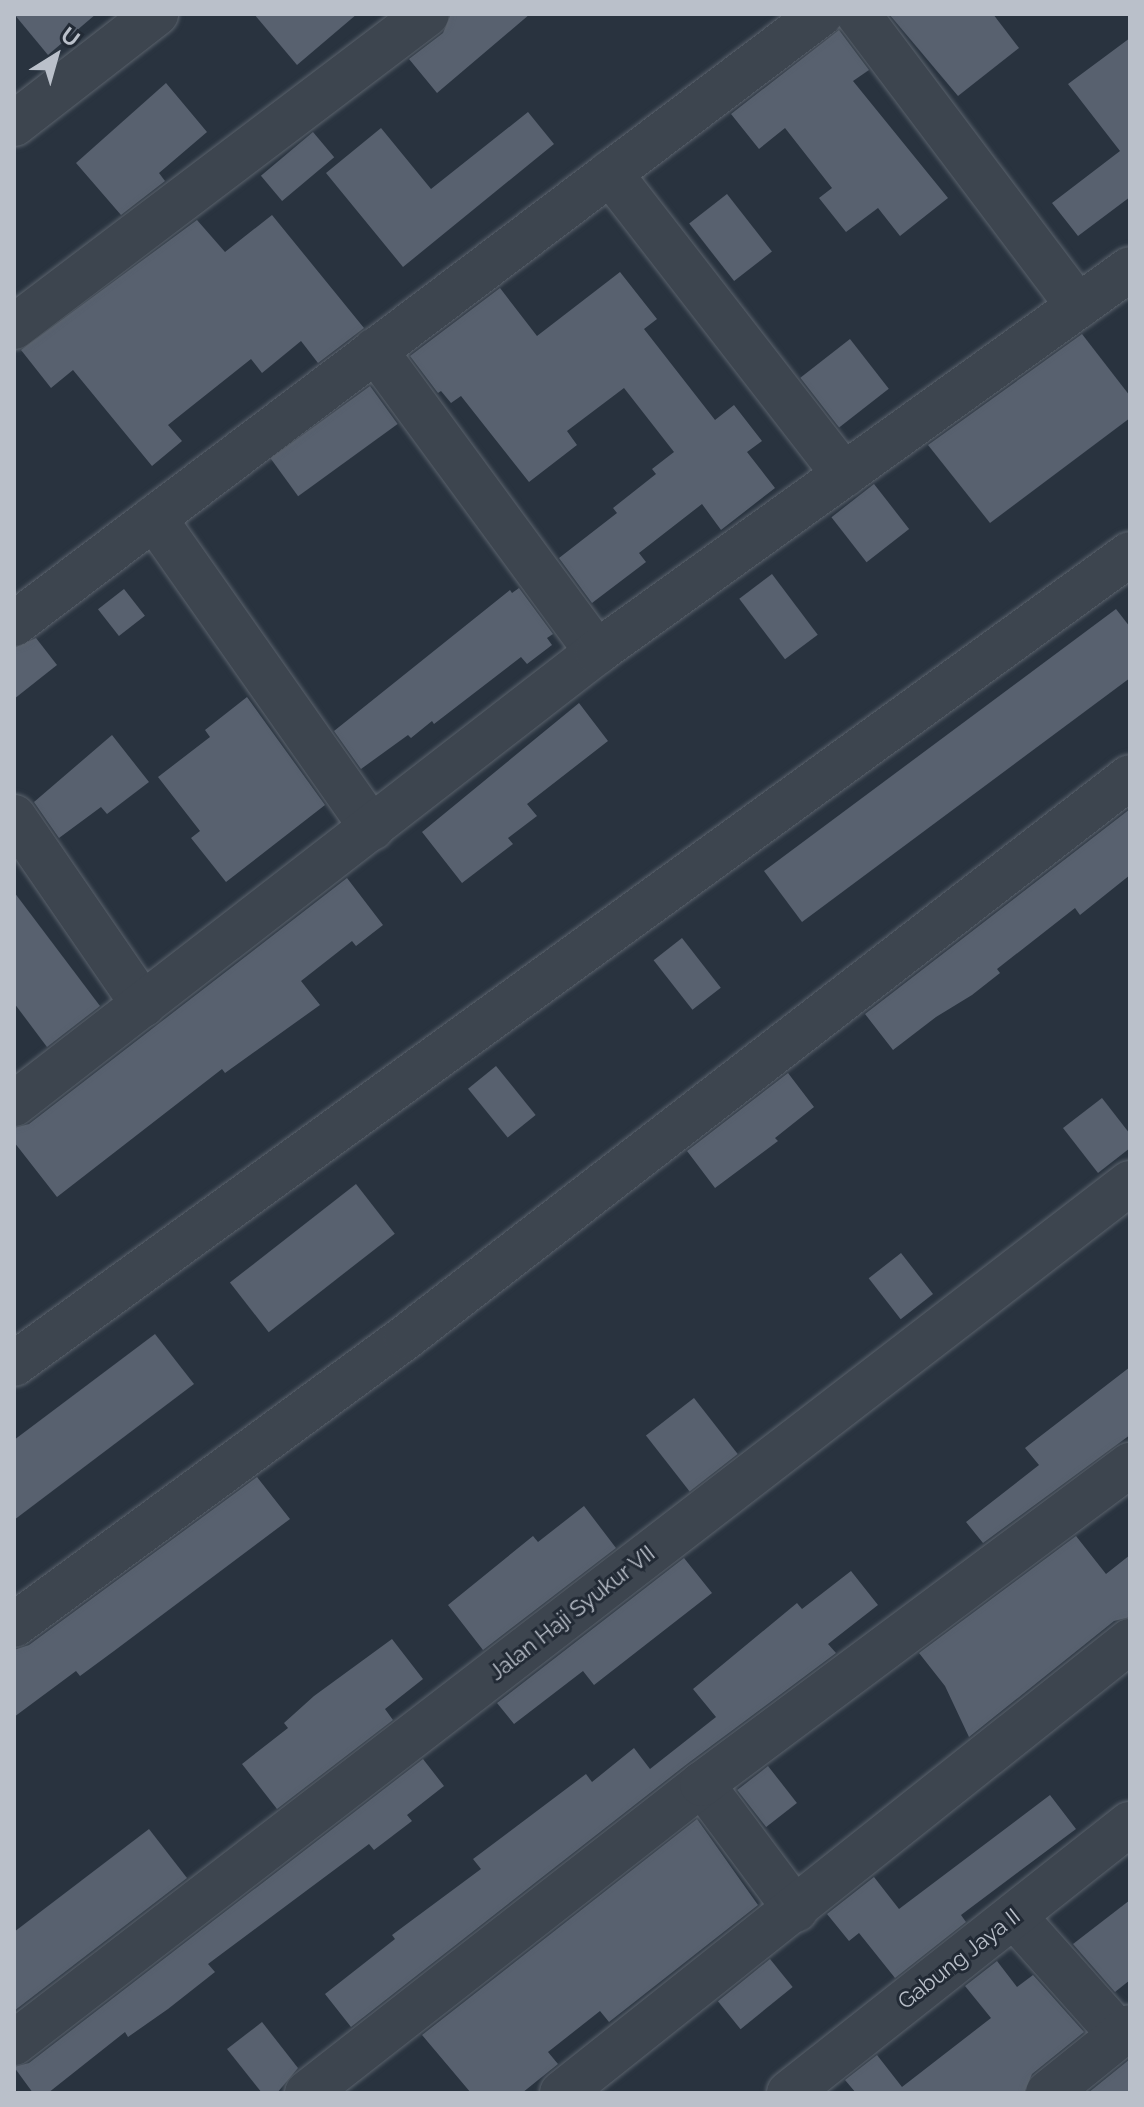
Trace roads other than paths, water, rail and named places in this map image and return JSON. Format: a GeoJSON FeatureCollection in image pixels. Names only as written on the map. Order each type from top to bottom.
{"type":"FeatureCollection","features":[{"type":"Feature","properties":{"kind":"street"},"geometry":{"type":"LineString","coordinates":[[14,124],[156,14]]}},
{"type":"Feature","properties":{"kind":"street"},"geometry":{"type":"LineString","coordinates":[[14,327],[427,14]]}},
{"type":"Feature","properties":{"kind":"street"},"geometry":{"type":"LineString","coordinates":[[14,624],[821,14]]}},
{"type":"Feature","properties":{"kind":"street"},"geometry":{"type":"LineString","coordinates":[[858,14],[1078,306]]}},
{"type":"Feature","properties":{"kind":"street"},"geometry":{"type":"LineString","coordinates":[[610,173],[844,475]]}},
{"type":"Feature","properties":{"kind":"street"},"geometry":{"type":"LineString","coordinates":[[14,1104],[597,652],[1130,269]]}},
{"type":"Feature","properties":{"kind":"street"},"geometry":{"type":"LineString","coordinates":[[375,350],[597,652]]}},
{"type":"Feature","properties":{"kind":"street"},"geometry":{"type":"LineString","coordinates":[[154,518],[372,828]]}},
{"type":"Feature","properties":{"kind":"street"},"geometry":{"type":"LineString","coordinates":[[14,1364],[1130,554]]}},
{"type":"Feature","properties":{"kind":"street"},"geometry":{"type":"LineString","coordinates":[[14,1625],[406,1337],[1130,777]]}},
{"type":"Feature","properties":{"kind":"street"},"geometry":{"type":"LineString","coordinates":[[14,817],[143,1005]]}},
{"type":"Feature","properties":{"kind":"street","name":"Jalan Haji Syukur VII"},"geometry":{"type":"LineString","coordinates":[[14,2043],[1130,1183]]}},
{"type":"Feature","properties":{"kind":"street"},"geometry":{"type":"LineString","coordinates":[[307,2093],[702,1784],[1130,1465]]}},
{"type":"Feature","properties":{"kind":"street"},"geometry":{"type":"LineString","coordinates":[[562,2093],[796,1910],[1130,1641]]}},
{"type":"Feature","properties":{"kind":"street"},"geometry":{"type":"LineString","coordinates":[[702,1784],[796,1910]]}},
{"type":"Feature","properties":{"kind":"street","name":"Gabung Jaya II"},"geometry":{"type":"LineString","coordinates":[[789,2093],[1130,1824]]}},
{"type":"Feature","properties":{"kind":"street"},"geometry":{"type":"LineString","coordinates":[[1014,1916],[1125,2031],[1048,2093]]}}]}
